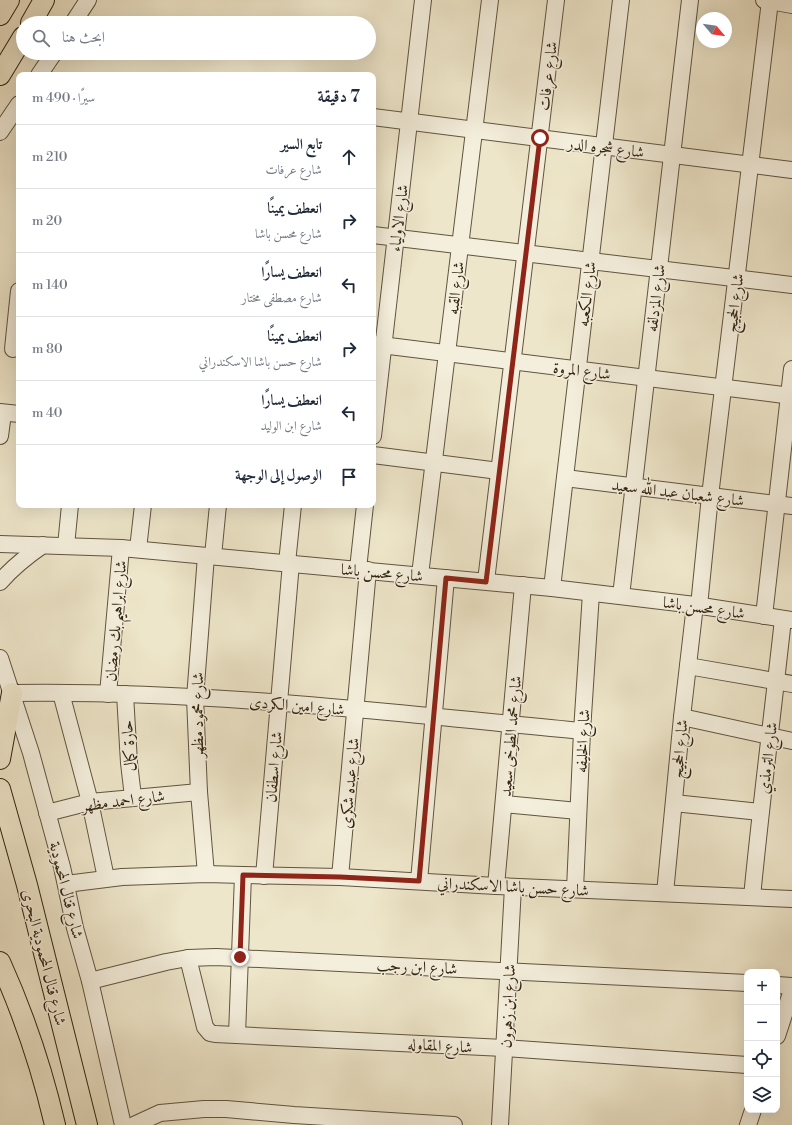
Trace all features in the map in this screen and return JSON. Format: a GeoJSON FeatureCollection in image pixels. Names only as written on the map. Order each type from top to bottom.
{"type":"FeatureCollection","features":[{"type":"Feature","properties":{"kind":"main road"},"geometry":{"type":"LineString","coordinates":[[0,15],[9,0]]}},
{"type":"Feature","properties":{"kind":"main road"},"geometry":{"type":"LineString","coordinates":[[35,16],[44,0]]}},
{"type":"Feature","properties":{"kind":"main road"},"geometry":{"type":"LineString","coordinates":[[0,75],[16,49]]}},
{"type":"Feature","properties":{"kind":"main road"},"geometry":{"type":"LineString","coordinates":[[0,760],[12,693]]}},
{"type":"Feature","properties":{"kind":"main road","name":"شارع قنال المحمودية البحرى"},"geometry":{"type":"LineString","coordinates":[[0,789],[27,885],[87,1125]]}},
{"type":"Feature","properties":{"kind":"main road"},"geometry":{"type":"LineString","coordinates":[[0,835],[27,885]]}},
{"type":"Feature","properties":{"kind":"main road"},"geometry":{"type":"LineString","coordinates":[[0,962],[27,1027],[55,1125]]}},
{"type":"Feature","properties":{"kind":"street"},"geometry":{"type":"LineString","coordinates":[[78,16],[88,0]]}},
{"type":"Feature","properties":{"kind":"street","name":"شارع الاولياء"},"geometry":{"type":"LineString","coordinates":[[376,381],[378,345],[396,238],[423,0]]}},
{"type":"Feature","properties":{"kind":"street","name":"شارع القبه"},"geometry":{"type":"LineString","coordinates":[[420,575],[490,0]]}},
{"type":"Feature","properties":{"kind":"street","name":"شارع عرفات"},"geometry":{"type":"LineString","coordinates":[[486,582],[556,0]]}},
{"type":"Feature","properties":{"kind":"street","name":"شارع الكعبه"},"geometry":{"type":"LineString","coordinates":[[552,588],[621,0]]}},
{"type":"Feature","properties":{"kind":"street","name":"شارع المزدلفه"},"geometry":{"type":"LineString","coordinates":[[621,596],[690,0]]}},
{"type":"Feature","properties":{"kind":"street"},"geometry":{"type":"LineString","coordinates":[[767,1],[790,3]]}},
{"type":"Feature","properties":{"kind":"street","name":"شارع الحجيج"},"geometry":{"type":"LineString","coordinates":[[665,893],[682,717],[737,279],[767,1]]}},
{"type":"Feature","properties":{"kind":"street"},"geometry":{"type":"LineString","coordinates":[[41,72],[49,60]]}},
{"type":"Feature","properties":{"kind":"street"},"geometry":{"type":"LineString","coordinates":[[0,132],[16,108]]}},
{"type":"Feature","properties":{"kind":"street","name":"شارع شجره الدر"},"geometry":{"type":"LineString","coordinates":[[376,118],[792,170]]}},
{"type":"Feature","properties":{"kind":"street"},"geometry":{"type":"LineString","coordinates":[[376,235],[792,285]]}},
{"type":"Feature","properties":{"kind":"street"},"geometry":{"type":"LineString","coordinates":[[11,349],[16,313]]}},
{"type":"Feature","properties":{"kind":"street","name":"شارع المروة"},"geometry":{"type":"LineString","coordinates":[[378,345],[790,395]]}},
{"type":"Feature","properties":{"kind":"street"},"geometry":{"type":"LineString","coordinates":[[764,616],[784,505],[792,369]]}},
{"type":"Feature","properties":{"kind":"street"},"geometry":{"type":"LineString","coordinates":[[0,436],[2,413],[16,414]]}},
{"type":"Feature","properties":{"kind":"street"},"geometry":{"type":"LineString","coordinates":[[376,455],[499,471]]}},
{"type":"Feature","properties":{"kind":"street","name":"شارع شعبان عبد الله سعيد"},"geometry":{"type":"LineString","coordinates":[[565,478],[784,505]]}},
{"type":"Feature","properties":{"kind":"street"},"geometry":{"type":"LineString","coordinates":[[66,546],[70,508]]}},
{"type":"Feature","properties":{"kind":"street"},"geometry":{"type":"LineString","coordinates":[[138,549],[143,508]]}},
{"type":"Feature","properties":{"kind":"street","name":"شارع محمود مظهر"},"geometry":{"type":"LineString","coordinates":[[206,874],[199,792],[195,698],[210,556],[218,508]]}},
{"type":"Feature","properties":{"kind":"street","name":"شارع اسطفان"},"geometry":{"type":"LineString","coordinates":[[264,876],[293,508]]}},
{"type":"Feature","properties":{"kind":"street"},"geometry":{"type":"LineString","coordinates":[[363,570],[365,508]]}},
{"type":"Feature","properties":{"kind":"street","name":"شارع محسن باشا"},"geometry":{"type":"LineString","coordinates":[[0,544],[43,544],[138,549],[420,575],[552,588],[697,605],[788,619]]}},
{"type":"Feature","properties":{"kind":"street"},"geometry":{"type":"LineString","coordinates":[[0,582],[24,558],[43,544]]}},
{"type":"Feature","properties":{"kind":"street","name":"شارع ابراهيم بك رمضان"},"geometry":{"type":"LineString","coordinates":[[108,694],[121,548]]}},
{"type":"Feature","properties":{"kind":"street","name":"شارع عبده شكرى"},"geometry":{"type":"LineString","coordinates":[[340,877],[356,710],[363,570]]}},
{"type":"Feature","properties":{"kind":"street"},"geometry":{"type":"LineString","coordinates":[[419,881],[446,578]]}},
{"type":"Feature","properties":{"kind":"street","name":"شارع محمد الطوخى سعيد"},"geometry":{"type":"LineString","coordinates":[[496,886],[523,585]]}},
{"type":"Feature","properties":{"kind":"street","name":"شارع الخليفه"},"geometry":{"type":"LineString","coordinates":[[575,890],[582,731],[591,593]]}},
{"type":"Feature","properties":{"kind":"street","name":"شارع الترمذي"},"geometry":{"type":"LineString","coordinates":[[752,897],[760,812],[771,736],[784,683],[788,619]]}},
{"type":"Feature","properties":{"kind":"street","name":"شارع قنال المحمودية"},"geometry":{"type":"LineString","coordinates":[[0,658],[31,753],[66,884],[75,928],[90,981],[123,1125]]}},
{"type":"Feature","properties":{"kind":"street"},"geometry":{"type":"LineString","coordinates":[[688,666],[784,683]]}},
{"type":"Feature","properties":{"kind":"street"},"geometry":{"type":"LineString","coordinates":[[61,692],[90,802],[106,878]]}},
{"type":"Feature","properties":{"kind":"street","name":"شارع امين الكردى"},"geometry":{"type":"LineString","coordinates":[[12,693],[61,692],[125,694],[278,703],[582,731]]}},
{"type":"Feature","properties":{"kind":"street","name":"حارة كمال"},"geometry":{"type":"LineString","coordinates":[[125,694],[128,749],[133,797]]}},
{"type":"Feature","properties":{"kind":"street"},"geometry":{"type":"LineString","coordinates":[[682,717],[792,741]]}},
{"type":"Feature","properties":{"kind":"street","name":"شارع احمد مظهر"},"geometry":{"type":"LineString","coordinates":[[47,813],[90,802],[199,792]]}},
{"type":"Feature","properties":{"kind":"street"},"geometry":{"type":"LineString","coordinates":[[674,803],[760,812]]}},
{"type":"Feature","properties":{"kind":"street"},"geometry":{"type":"LineString","coordinates":[[504,804],[578,812]]}},
{"type":"Feature","properties":{"kind":"street","name":"شارع حسن باشا الاسكندراني"},"geometry":{"type":"LineString","coordinates":[[66,884],[106,878],[206,874],[340,877],[513,887],[792,899]]}},
{"type":"Feature","properties":{"kind":"street"},"geometry":{"type":"LineString","coordinates":[[237,1035],[243,875]]}},
{"type":"Feature","properties":{"kind":"street","name":"شارع ابن زهرون"},"geometry":{"type":"LineString","coordinates":[[500,1125],[513,887]]}},
{"type":"Feature","properties":{"kind":"street","name":"شارع ابن رجب"},"geometry":{"type":"LineString","coordinates":[[90,981],[166,962],[188,958],[216,956],[744,983]]}},
{"type":"Feature","properties":{"kind":"street","name":"شارع المقاوله"},"geometry":{"type":"LineString","coordinates":[[188,958],[207,1030],[215,1034],[504,1048],[744,1065]]}},
{"type":"Feature","properties":{"kind":"street"},"geometry":{"type":"LineString","coordinates":[[780,985],[792,986]]}},
{"type":"Feature","properties":{"kind":"street"},"geometry":{"type":"LineString","coordinates":[[782,1036],[792,990]]}},
{"type":"Feature","properties":{"kind":"street"},"geometry":{"type":"LineString","coordinates":[[134,1125],[160,1114],[204,1109],[226,1109],[294,1115],[454,1125]]}},
{"type":"Feature","properties":{"kind":"street"},"geometry":{"type":"LineString","coordinates":[[748,1125],[752,1113]]}},
{"type":"Feature","properties":{"kind":"route"},"geometry":{"type":"LineString","coordinates":[[240,957],[243,875],[340,877],[419,881],[446,578],[486,582],[540,138]]}}]}
